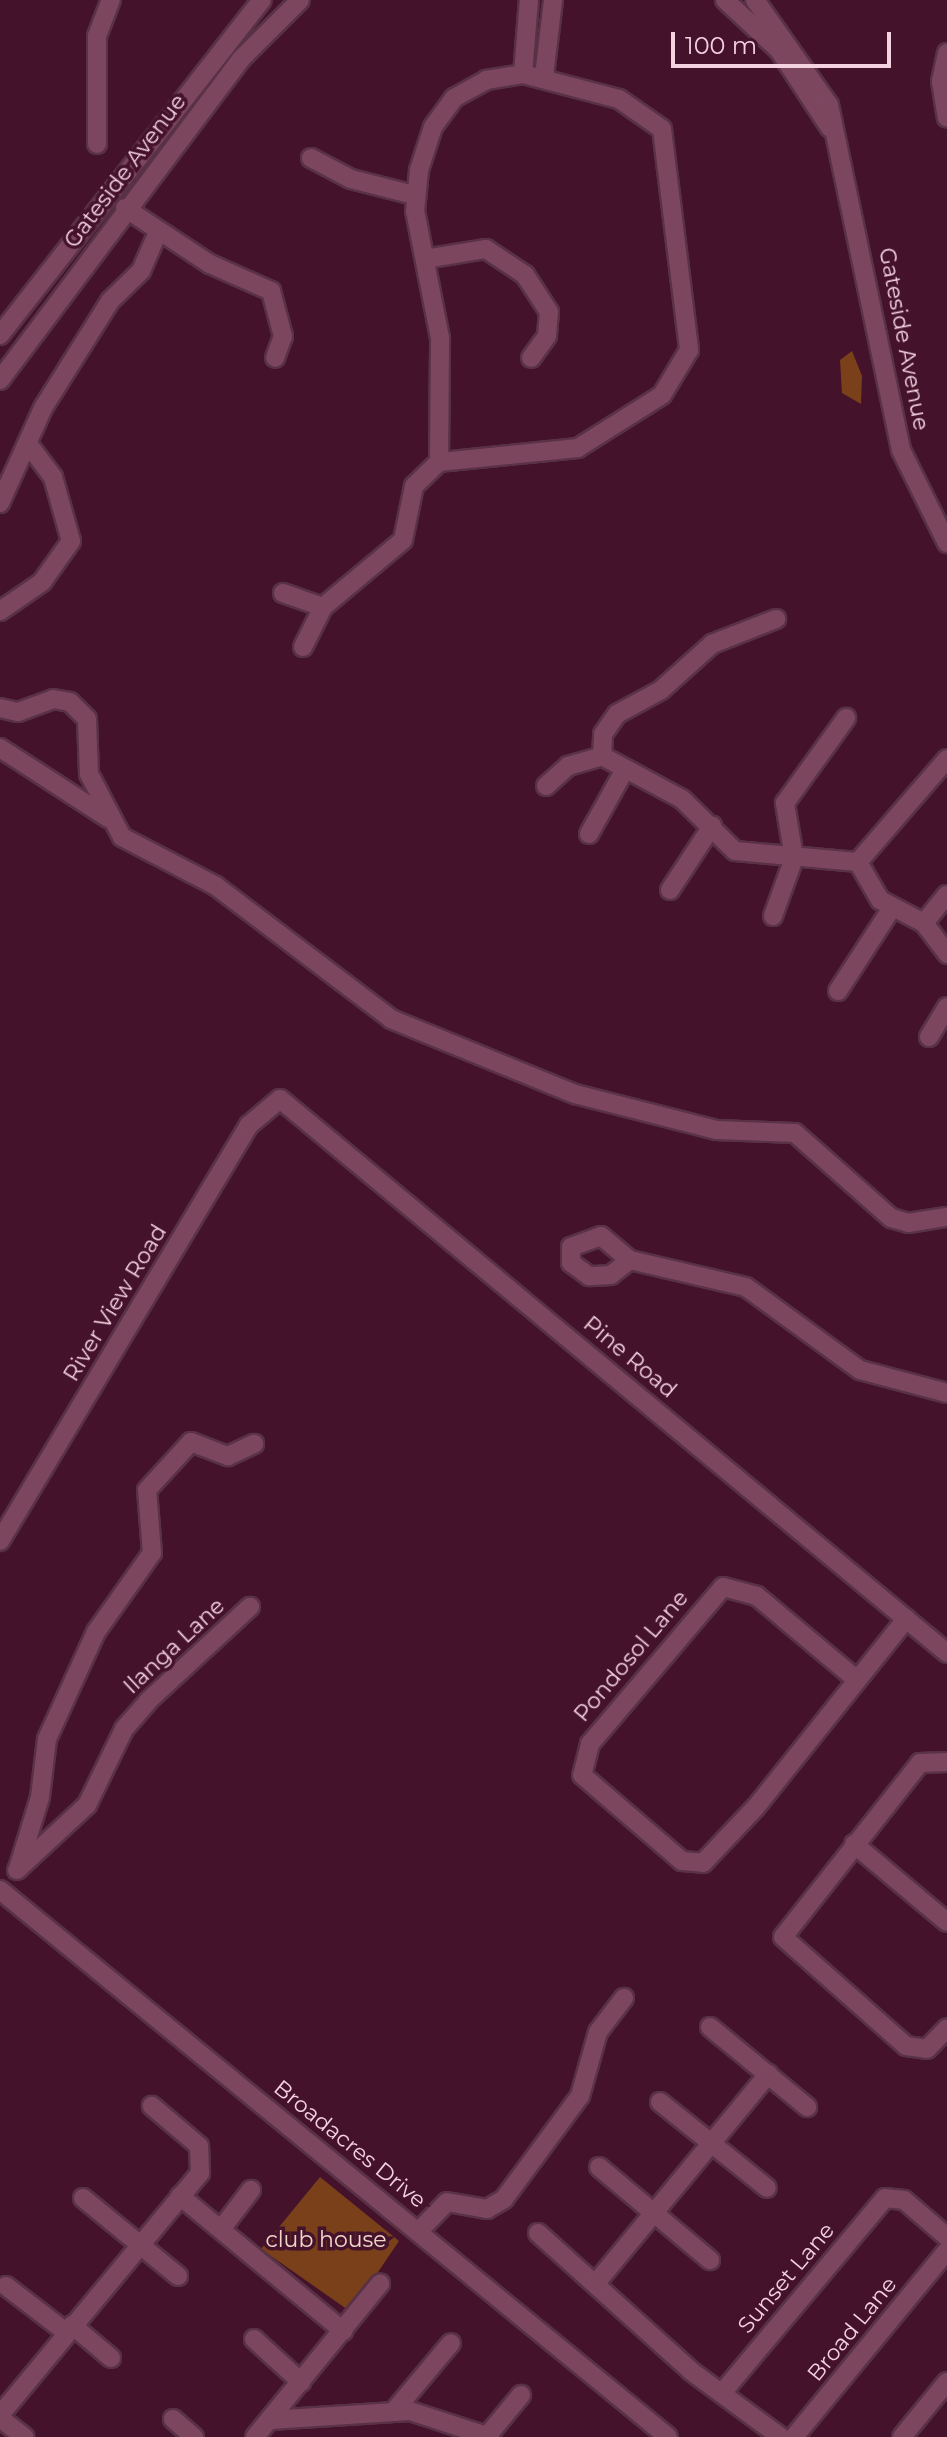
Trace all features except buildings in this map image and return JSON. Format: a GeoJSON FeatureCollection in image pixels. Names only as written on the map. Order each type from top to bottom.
{"type":"FeatureCollection","features":[{"type":"Feature","properties":{"kind":"street"},"geometry":{"type":"LineString","coordinates":[[97,144],[97,36],[111,0]]}},
{"type":"Feature","properties":{"kind":"street","name":"Gateside Avenue"},"geometry":{"type":"LineString","coordinates":[[2,328],[262,0]]}},
{"type":"Feature","properties":{"kind":"street","name":"Gateside Avenue"},"geometry":{"type":"LineString","coordinates":[[0,380],[125,208],[241,59],[300,0]]}},
{"type":"Feature","properties":{"kind":"street"},"geometry":{"type":"LineString","coordinates":[[523,74],[529,0]]}},
{"type":"Feature","properties":{"kind":"street"},"geometry":{"type":"LineString","coordinates":[[544,76],[553,0]]}},
{"type":"Feature","properties":{"kind":"street","name":"Gateside Avenue"},"geometry":{"type":"LineString","coordinates":[[725,0],[779,50],[837,136]]}},
{"type":"Feature","properties":{"kind":"street","name":"Gateside Avenue"},"geometry":{"type":"LineString","coordinates":[[755,0],[816,81],[837,136],[901,450],[947,543]]}},
{"type":"Feature","properties":{"kind":"street"},"geometry":{"type":"LineString","coordinates":[[947,53],[941,81],[947,118]]}},
{"type":"Feature","properties":{"kind":"street"},"geometry":{"type":"LineString","coordinates":[[303,647],[323,607],[403,540],[414,486],[439,462],[557,453],[597,439],[662,395],[689,350],[662,129],[619,99],[544,76],[523,74],[486,80],[454,98],[433,127],[414,195],[439,322],[439,462]]}},
{"type":"Feature","properties":{"kind":"street"},"geometry":{"type":"LineString","coordinates":[[311,158],[351,179],[414,195]]}},
{"type":"Feature","properties":{"kind":"street"},"geometry":{"type":"LineString","coordinates":[[125,208],[158,232],[271,291],[282,326],[275,358]]}},
{"type":"Feature","properties":{"kind":"street"},"geometry":{"type":"LineString","coordinates":[[0,503],[43,408],[110,301],[141,271],[158,232]]}},
{"type":"Feature","properties":{"kind":"street"},"geometry":{"type":"LineString","coordinates":[[425,259],[486,249],[525,275],[549,312],[547,336],[531,358]]}},
{"type":"Feature","properties":{"kind":"street"},"geometry":{"type":"LineString","coordinates":[[2,328],[26,342]]}},
{"type":"Feature","properties":{"kind":"street"},"geometry":{"type":"LineString","coordinates":[[0,611],[42,582],[71,541],[53,477],[28,444]]}},
{"type":"Feature","properties":{"kind":"street"},"geometry":{"type":"LineString","coordinates":[[283,593],[323,607]]}},
{"type":"Feature","properties":{"kind":"street"},"geometry":{"type":"LineString","coordinates":[[602,756],[611,719],[661,690],[712,644],[776,619]]}},
{"type":"Feature","properties":{"kind":"street"},"geometry":{"type":"LineString","coordinates":[[0,708],[18,712],[61,699],[81,710],[89,774],[108,818]]}},
{"type":"Feature","properties":{"kind":"street"},"geometry":{"type":"LineString","coordinates":[[773,916],[794,858],[785,803],[846,718]]}},
{"type":"Feature","properties":{"kind":"street"},"geometry":{"type":"LineString","coordinates":[[0,748],[108,818],[141,853],[216,886],[416,1031],[575,1094],[656,1117],[749,1136],[795,1133],[891,1218],[908,1223],[947,1217]]}},
{"type":"Feature","properties":{"kind":"street"},"geometry":{"type":"LineString","coordinates":[[602,756],[623,773],[682,799],[735,851],[858,862],[892,908],[924,923],[947,954]]}},
{"type":"Feature","properties":{"kind":"street"},"geometry":{"type":"LineString","coordinates":[[546,786],[568,766],[602,756]]}},
{"type":"Feature","properties":{"kind":"street"},"geometry":{"type":"LineString","coordinates":[[858,862],[947,759]]}},
{"type":"Feature","properties":{"kind":"street"},"geometry":{"type":"LineString","coordinates":[[589,834],[623,773]]}},
{"type":"Feature","properties":{"kind":"street"},"geometry":{"type":"LineString","coordinates":[[670,890],[712,826]]}},
{"type":"Feature","properties":{"kind":"street"},"geometry":{"type":"LineString","coordinates":[[924,923],[947,895]]}},
{"type":"Feature","properties":{"kind":"street"},"geometry":{"type":"LineString","coordinates":[[838,991],[892,908]]}},
{"type":"Feature","properties":{"kind":"street"},"geometry":{"type":"LineString","coordinates":[[929,1037],[947,1007]]}},
{"type":"Feature","properties":{"kind":"street","name":"River View Road"},"geometry":{"type":"LineString","coordinates":[[0,1541],[249,1125],[280,1099]]}},
{"type":"Feature","properties":{"kind":"street","name":"Pine Road"},"geometry":{"type":"LineString","coordinates":[[280,1099],[947,1653]]}},
{"type":"Feature","properties":{"kind":"street"},"geometry":{"type":"LineString","coordinates":[[630,1260],[746,1287],[860,1370],[947,1393]]}},
{"type":"Feature","properties":{"kind":"street","name":"Ilanga Lane"},"geometry":{"type":"LineString","coordinates":[[18,1869],[40,1797],[46,1743],[96,1632],[153,1547],[145,1496],[184,1447],[203,1441],[228,1456],[254,1444]]}},
{"type":"Feature","properties":{"kind":"street","name":"Pondosol Lane"},"geometry":{"type":"LineString","coordinates":[[857,1680],[757,1596],[738,1585],[723,1587],[590,1744],[582,1775],[682,1861],[703,1863],[857,1680],[906,1619]]}},
{"type":"Feature","properties":{"kind":"street","name":"Ilanga Lane"},"geometry":{"type":"LineString","coordinates":[[2,1892],[18,1869],[87,1805],[121,1735],[148,1701],[250,1607]]}},
{"type":"Feature","properties":{"kind":"street"},"geometry":{"type":"LineString","coordinates":[[947,1762],[920,1763],[793,1916],[783,1941],[913,2050],[927,2049],[947,2028]]}},
{"type":"Feature","properties":{"kind":"street"},"geometry":{"type":"LineString","coordinates":[[854,1844],[947,1922]]}},
{"type":"Feature","properties":{"kind":"street","name":"Broadacres Drive"},"geometry":{"type":"LineString","coordinates":[[2,1892],[668,2437]]}},
{"type":"Feature","properties":{"kind":"street"},"geometry":{"type":"LineString","coordinates":[[419,2231],[447,2202],[487,2209],[504,2199],[580,2096],[595,2039],[624,1998]]}},
{"type":"Feature","properties":{"kind":"street"},"geometry":{"type":"LineString","coordinates":[[710,2027],[807,2107]]}},
{"type":"Feature","properties":{"kind":"street"},"geometry":{"type":"LineString","coordinates":[[596,2283],[768,2074]]}},
{"type":"Feature","properties":{"kind":"street"},"geometry":{"type":"LineString","coordinates":[[660,2102],[767,2188]]}},
{"type":"Feature","properties":{"kind":"street"},"geometry":{"type":"LineString","coordinates":[[24,2437],[0,2416],[200,2173],[204,2155],[152,2106]]}},
{"type":"Feature","properties":{"kind":"street"},"geometry":{"type":"LineString","coordinates":[[599,2167],[710,2260]]}},
{"type":"Feature","properties":{"kind":"street"},"geometry":{"type":"LineString","coordinates":[[222,2228],[251,2190]]}},
{"type":"Feature","properties":{"kind":"street"},"geometry":{"type":"LineString","coordinates":[[180,2196],[343,2331]]}},
{"type":"Feature","properties":{"kind":"street"},"geometry":{"type":"LineString","coordinates":[[83,2198],[178,2276]]}},
{"type":"Feature","properties":{"kind":"street","name":"Sunset Lane"},"geometry":{"type":"LineString","coordinates":[[722,2393],[885,2198],[904,2200],[947,2237]]}},
{"type":"Feature","properties":{"kind":"street"},"geometry":{"type":"LineString","coordinates":[[538,2233],[722,2393],[781,2437]]}},
{"type":"Feature","properties":{"kind":"street","name":"Broad Lane"},"geometry":{"type":"LineString","coordinates":[[794,2437],[947,2251]]}},
{"type":"Feature","properties":{"kind":"street"},"geometry":{"type":"LineString","coordinates":[[255,2437],[380,2284]]}},
{"type":"Feature","properties":{"kind":"street"},"geometry":{"type":"LineString","coordinates":[[6,2286],[111,2358]]}},
{"type":"Feature","properties":{"kind":"street"},"geometry":{"type":"LineString","coordinates":[[254,2339],[301,2382]]}},
{"type":"Feature","properties":{"kind":"street"},"geometry":{"type":"LineString","coordinates":[[395,2410],[451,2343]]}},
{"type":"Feature","properties":{"kind":"street"},"geometry":{"type":"LineString","coordinates":[[902,2437],[947,2382]]}},
{"type":"Feature","properties":{"kind":"street"},"geometry":{"type":"LineString","coordinates":[[270,2420],[395,2410],[489,2436],[521,2395]]}},
{"type":"Feature","properties":{"kind":"street"},"geometry":{"type":"LineString","coordinates":[[173,2419],[194,2437]]}},
{"type":"Feature","properties":{"kind":"green space"},"geometry":{"type":"Polygon","coordinates":[[[852,351],[862,376],[861,404],[842,393],[840,360],[852,351]]]}},
{"type":"Feature","properties":{"kind":"green space","name":"club house"},"geometry":{"type":"Polygon","coordinates":[[[320,2177],[399,2241],[351,2312],[261,2249],[320,2177]]]}}]}
